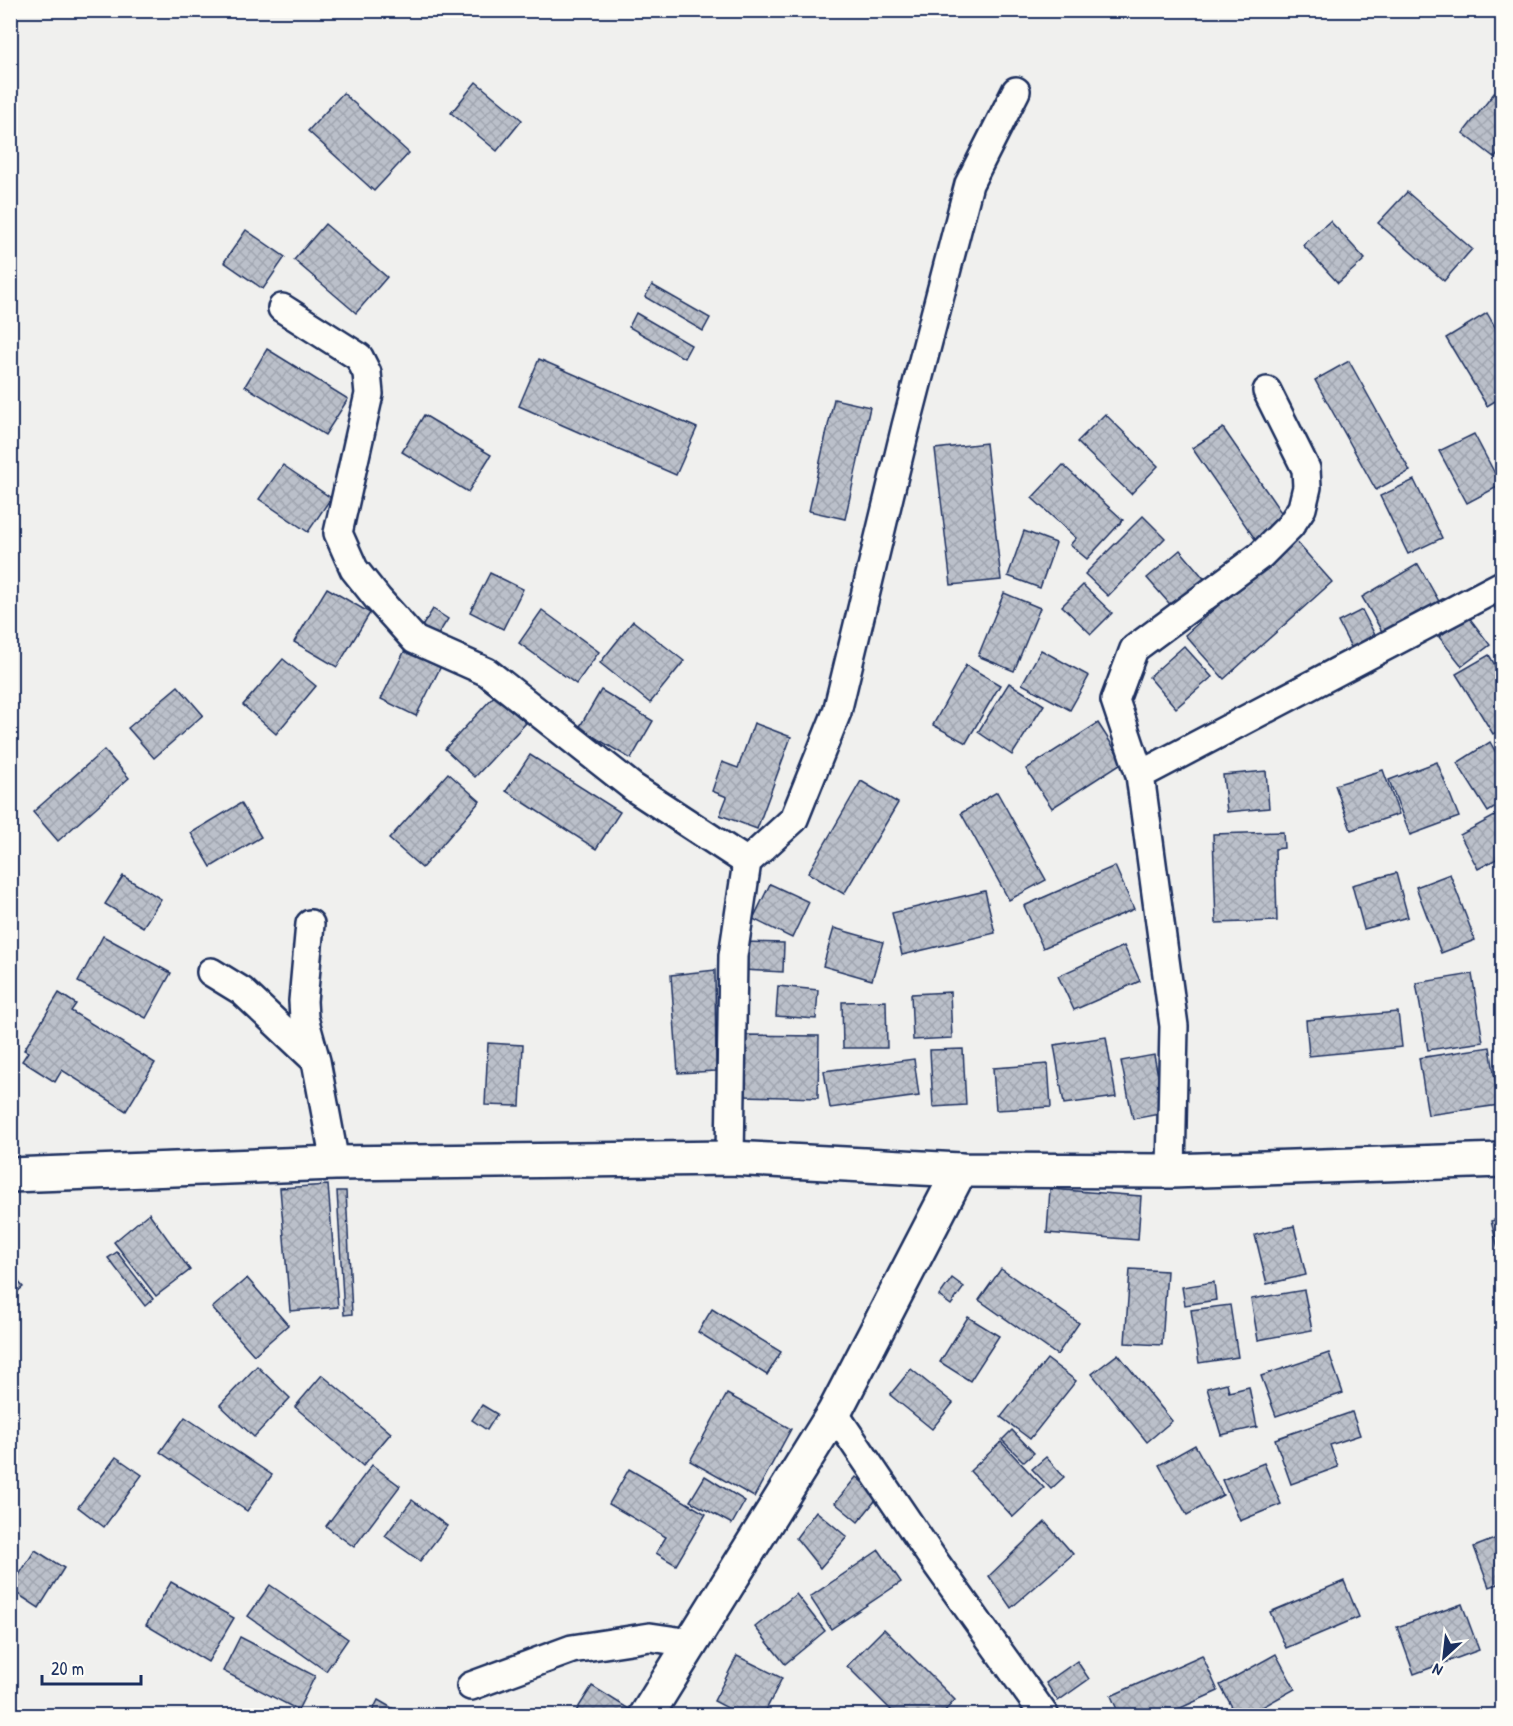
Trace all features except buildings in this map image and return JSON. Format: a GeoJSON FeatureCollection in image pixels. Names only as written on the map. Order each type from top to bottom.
{"type":"FeatureCollection","features":[{"type":"Feature","properties":{"kind":"street"},"geometry":{"type":"LineString","coordinates":[[730,1158],[733,956],[747,862],[794,819],[837,712],[906,426],[969,184],[1016,92]]}},
{"type":"Feature","properties":{"kind":"street"},"geometry":{"type":"LineString","coordinates":[[282,308],[359,357],[367,373],[369,394],[338,533],[354,569],[378,599],[415,640],[487,672],[634,788],[747,862]]}},
{"type":"Feature","properties":{"kind":"street"},"geometry":{"type":"LineString","coordinates":[[1171,1171],[1174,1026],[1140,774],[1115,700],[1134,649],[1261,555],[1290,526],[1302,508],[1307,487],[1306,469],[1267,391]]}},
{"type":"Feature","properties":{"kind":"street"},"geometry":{"type":"LineString","coordinates":[[1140,774],[1503,585]]}},
{"type":"Feature","properties":{"kind":"street"},"geometry":{"type":"LineString","coordinates":[[310,924],[303,1001],[304,1018],[316,1061],[335,1162]]}},
{"type":"Feature","properties":{"kind":"street"},"geometry":{"type":"LineString","coordinates":[[211,972],[242,991],[279,1023],[316,1061]]}},
{"type":"Feature","properties":{"kind":"street"},"geometry":{"type":"LineString","coordinates":[[10,1175],[335,1162],[730,1158],[960,1170],[1171,1171],[1503,1160]]}},
{"type":"Feature","properties":{"kind":"street"},"geometry":{"type":"LineString","coordinates":[[646,1716],[834,1413],[960,1170]]}},
{"type":"Feature","properties":{"kind":"street"},"geometry":{"type":"LineString","coordinates":[[834,1413],[1045,1716]]}},
{"type":"Feature","properties":{"kind":"street"},"geometry":{"type":"LineString","coordinates":[[471,1686],[572,1649],[650,1637],[691,1643]]}}]}
